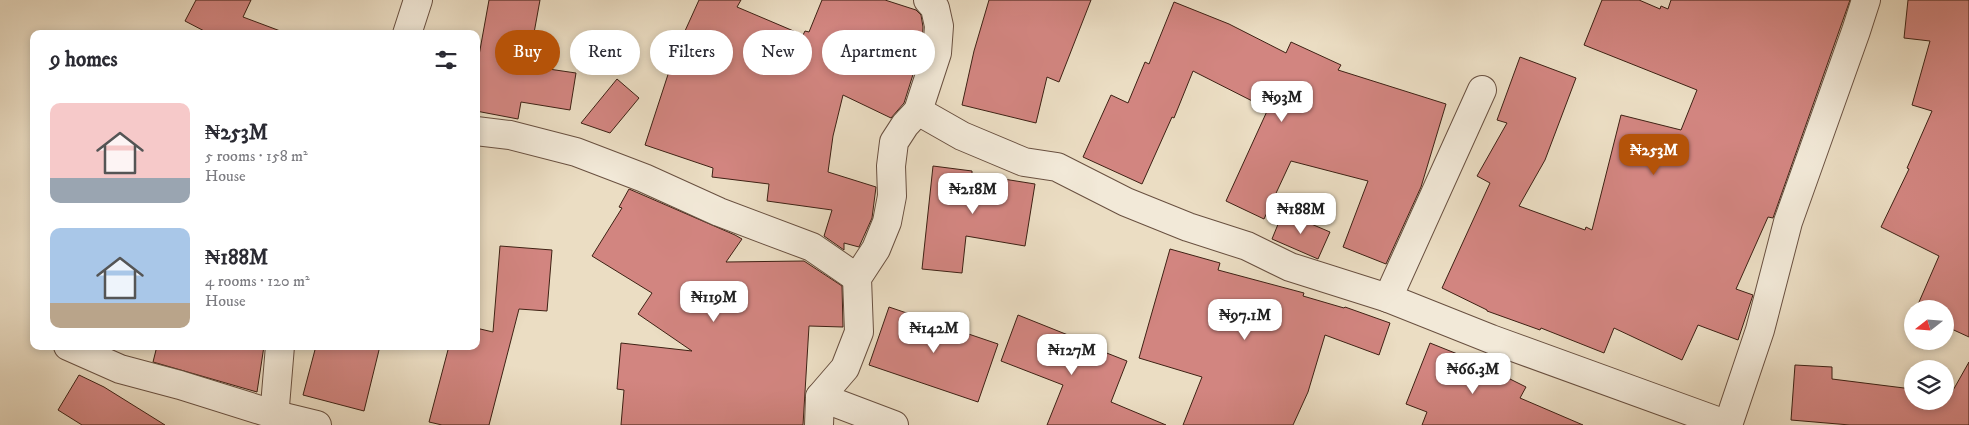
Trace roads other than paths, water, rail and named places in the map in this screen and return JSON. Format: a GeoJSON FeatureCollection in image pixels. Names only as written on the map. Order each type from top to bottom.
{"type":"FeatureCollection","features":[{"type":"Feature","properties":{"kind":"street"},"geometry":{"type":"LineString","coordinates":[[408,30],[418,0]]}},
{"type":"Feature","properties":{"kind":"street"},"geometry":{"type":"LineString","coordinates":[[819,425],[820,397],[845,368],[858,332],[857,278],[876,249],[887,222],[892,196],[894,142],[905,125],[918,111],[937,53],[938,26],[934,8],[928,0]]}},
{"type":"Feature","properties":{"kind":"street"},"geometry":{"type":"LineString","coordinates":[[918,111],[962,136],[1024,162],[1057,167],[1126,202],[1188,227],[1247,246],[1290,267],[1388,298],[1491,339],[1728,425],[1760,330],[1788,222],[1866,0]]}},
{"type":"Feature","properties":{"kind":"street"},"geometry":{"type":"LineString","coordinates":[[1388,298],[1482,90]]}},
{"type":"Feature","properties":{"kind":"street"},"geometry":{"type":"LineString","coordinates":[[480,131],[510,135],[576,152],[644,178],[719,212],[812,247],[857,278]]}},
{"type":"Feature","properties":{"kind":"street"},"geometry":{"type":"LineString","coordinates":[[77,350],[120,369],[180,385],[276,420],[317,425]]}},
{"type":"Feature","properties":{"kind":"street"},"geometry":{"type":"LineString","coordinates":[[276,420],[280,350]]}},
{"type":"Feature","properties":{"kind":"street"},"geometry":{"type":"LineString","coordinates":[[820,397],[894,425]]}}]}
